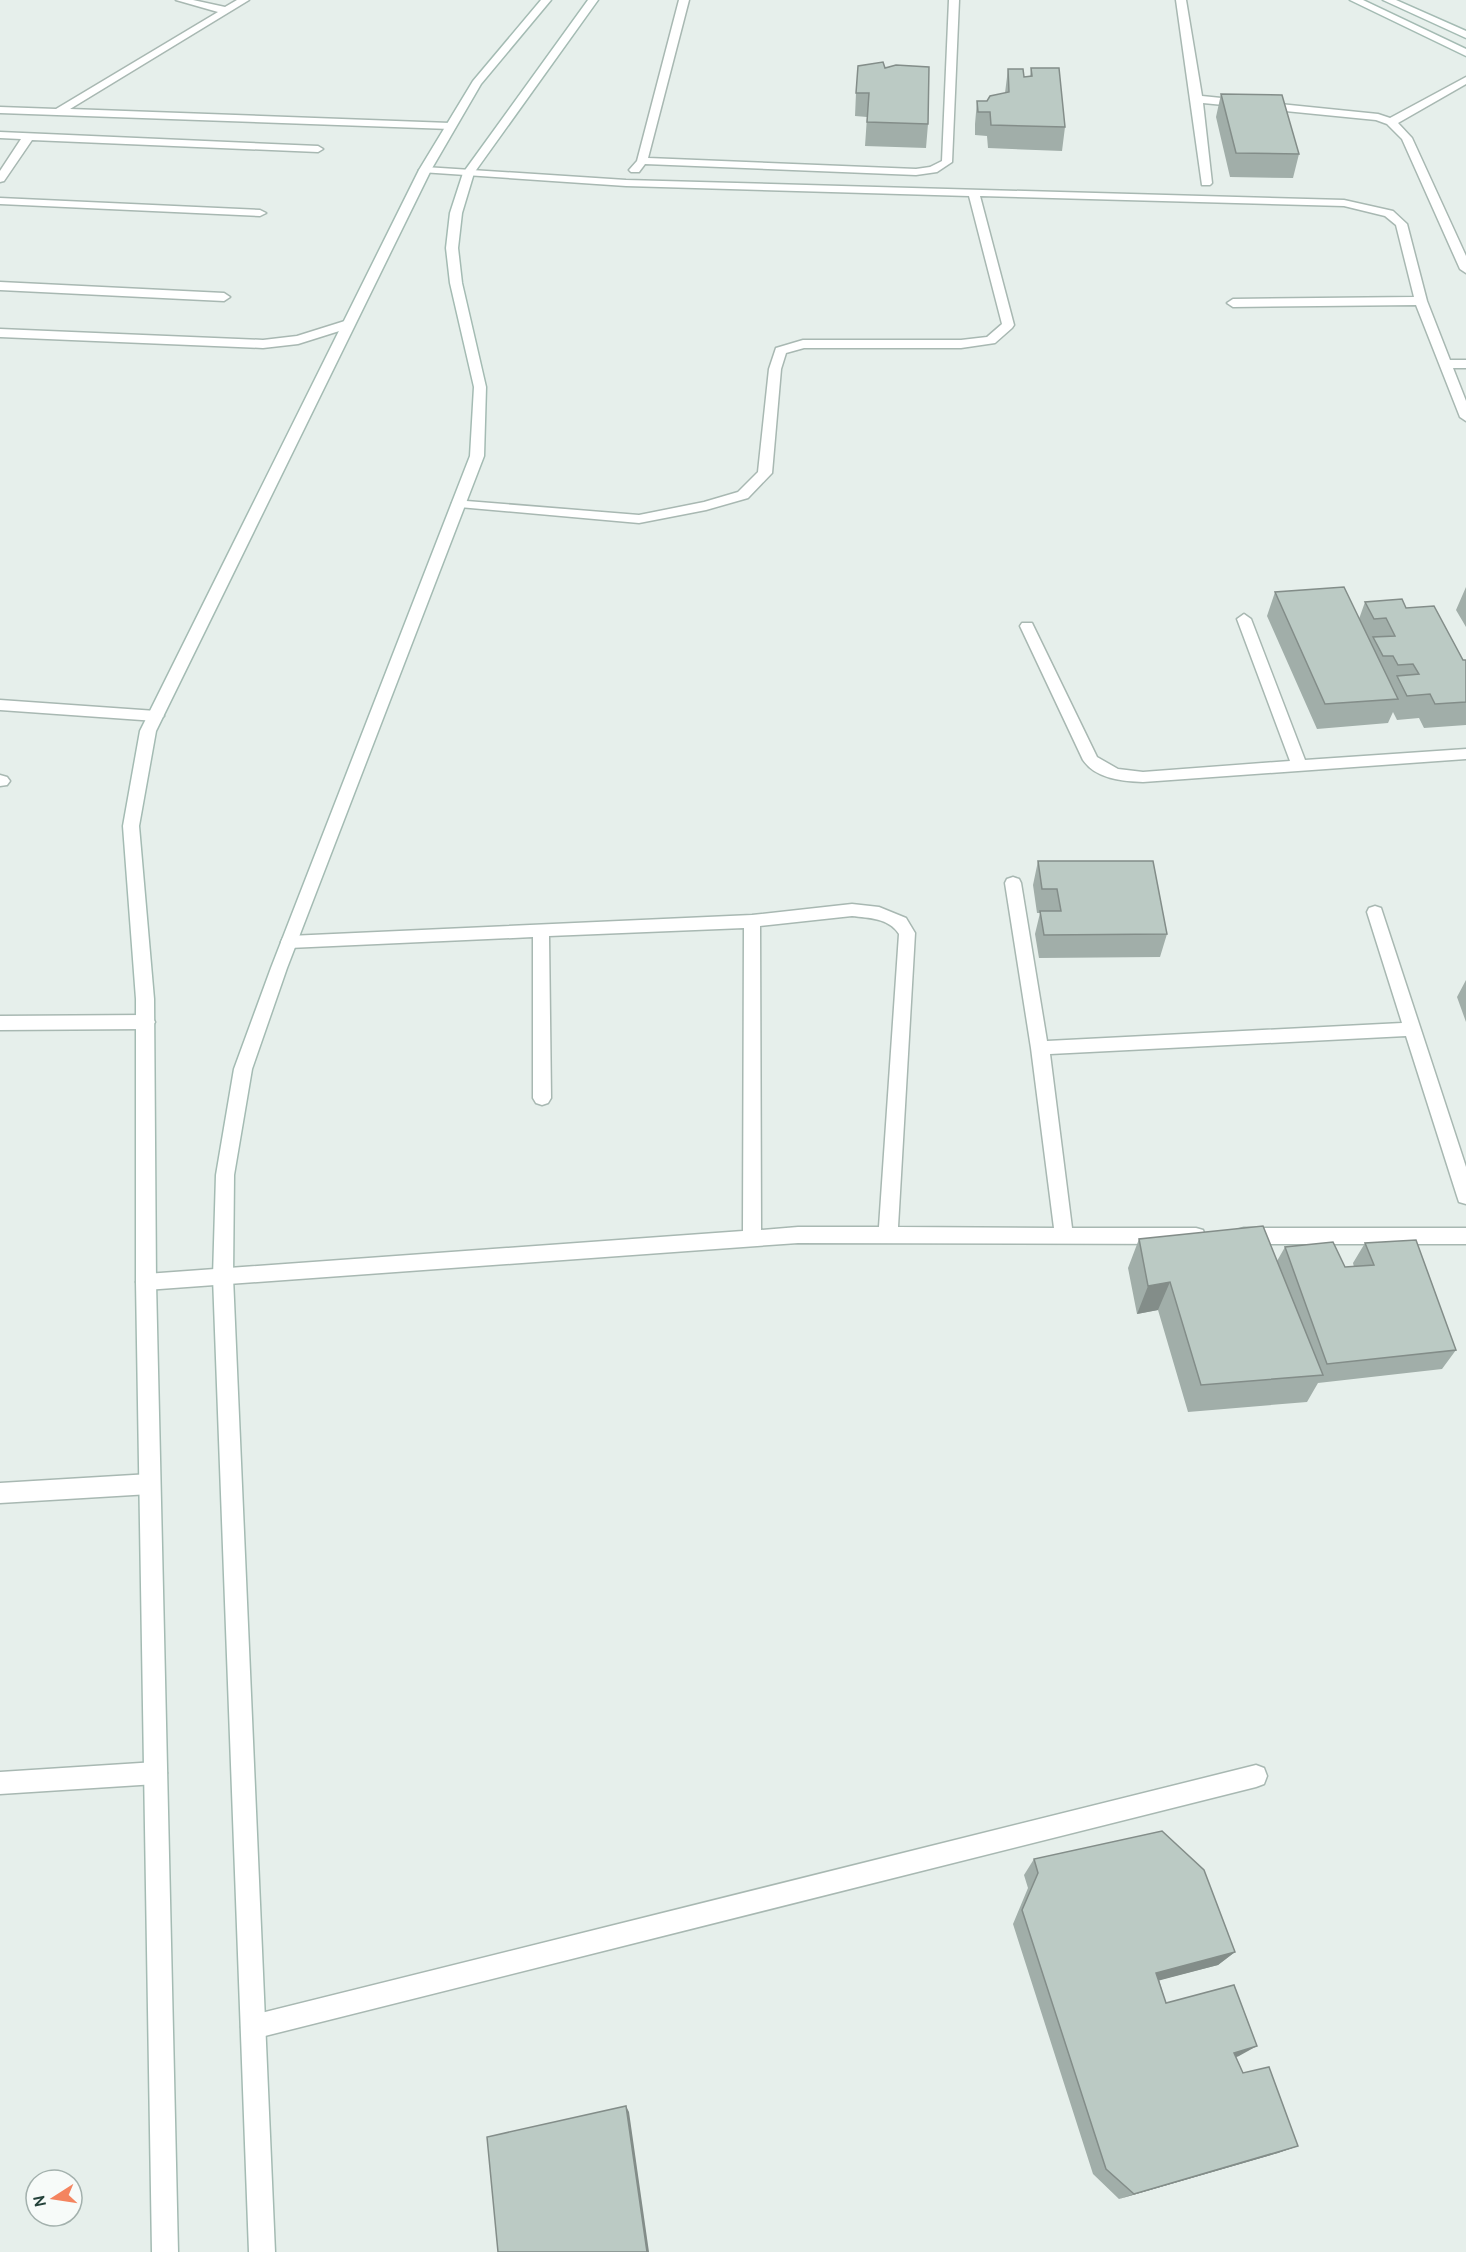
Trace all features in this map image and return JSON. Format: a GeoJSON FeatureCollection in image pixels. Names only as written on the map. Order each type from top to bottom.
{"type":"FeatureCollection","features":[{"type":"Feature","properties":{"kind":"street"},"geometry":{"type":"LineString","coordinates":[[181,0],[227,11]]}},
{"type":"Feature","properties":{"kind":"street"},"geometry":{"type":"LineString","coordinates":[[58,112],[244,0]]}},
{"type":"Feature","properties":{"kind":"street"},"geometry":{"type":"LineString","coordinates":[[165,2252],[146,1282],[146,1022],[131,826],[148,731],[425,170],[477,83],[546,0]]}},
{"type":"Feature","properties":{"kind":"street"},"geometry":{"type":"LineString","coordinates":[[262,2252],[223,1277],[225,1175],[243,1069],[477,456],[480,387],[456,283],[452,248],[456,213],[469,173],[593,0]]}},
{"type":"Feature","properties":{"kind":"street"},"geometry":{"type":"LineString","coordinates":[[626,183],[642,161],[684,0]]}},
{"type":"Feature","properties":{"kind":"street"},"geometry":{"type":"LineString","coordinates":[[642,161],[916,172],[933,170],[947,162],[954,0]]}},
{"type":"Feature","properties":{"kind":"street"},"geometry":{"type":"LineString","coordinates":[[1181,0],[1197,99],[1206,183]]}},
{"type":"Feature","properties":{"kind":"street"},"geometry":{"type":"LineString","coordinates":[[1355,0],[1466,53]]}},
{"type":"Feature","properties":{"kind":"street"},"geometry":{"type":"LineString","coordinates":[[1388,0],[1466,35]]}},
{"type":"Feature","properties":{"kind":"street"},"geometry":{"type":"LineString","coordinates":[[1391,122],[1466,80]]}},
{"type":"Feature","properties":{"kind":"street"},"geometry":{"type":"LineString","coordinates":[[1197,99],[1378,117],[1391,122],[1407,138],[1466,269]]}},
{"type":"Feature","properties":{"kind":"street"},"geometry":{"type":"LineString","coordinates":[[0,110],[450,126]]}},
{"type":"Feature","properties":{"kind":"street"},"geometry":{"type":"LineString","coordinates":[[0,135],[318,150]]}},
{"type":"Feature","properties":{"kind":"street"},"geometry":{"type":"LineString","coordinates":[[0,179],[28,137]]}},
{"type":"Feature","properties":{"kind":"street"},"geometry":{"type":"LineString","coordinates":[[425,170],[626,183],[1344,203],[1367,207],[1389,213],[1401,224],[1421,302],[1466,417]]}},
{"type":"Feature","properties":{"kind":"street"},"geometry":{"type":"LineString","coordinates":[[459,503],[639,519],[706,506],[743,495],[765,473],[775,369],[780,351],[803,344],[961,344],[991,340],[1008,326],[974,194]]}},
{"type":"Feature","properties":{"kind":"street"},"geometry":{"type":"LineString","coordinates":[[0,201],[260,213]]}},
{"type":"Feature","properties":{"kind":"street"},"geometry":{"type":"LineString","coordinates":[[1449,231],[1466,232]]}},
{"type":"Feature","properties":{"kind":"street"},"geometry":{"type":"LineString","coordinates":[[0,286],[224,297]]}},
{"type":"Feature","properties":{"kind":"street"},"geometry":{"type":"LineString","coordinates":[[1233,303],[1421,302]]}},
{"type":"Feature","properties":{"kind":"street"},"geometry":{"type":"LineString","coordinates":[[0,333],[263,344],[298,340],[348,324]]}},
{"type":"Feature","properties":{"kind":"street"},"geometry":{"type":"LineString","coordinates":[[1446,364],[1466,364]]}},
{"type":"Feature","properties":{"kind":"street"},"geometry":{"type":"LineString","coordinates":[[1244,619],[1300,766]]}},
{"type":"Feature","properties":{"kind":"street"},"geometry":{"type":"LineString","coordinates":[[1027,626],[1091,760],[1105,772],[1143,777],[1466,754]]}},
{"type":"Feature","properties":{"kind":"street"},"geometry":{"type":"LineString","coordinates":[[0,705],[156,716]]}},
{"type":"Feature","properties":{"kind":"street"},"geometry":{"type":"LineString","coordinates":[[1013,883],[1040,1048],[1064,1235]]}},
{"type":"Feature","properties":{"kind":"street"},"geometry":{"type":"LineString","coordinates":[[290,942],[752,921],[852,910],[879,913],[900,922],[907,933],[888,1234]]}},
{"type":"Feature","properties":{"kind":"street"},"geometry":{"type":"LineString","coordinates":[[1375,912],[1466,1196]]}},
{"type":"Feature","properties":{"kind":"street"},"geometry":{"type":"LineString","coordinates":[[752,921],[752,1238]]}},
{"type":"Feature","properties":{"kind":"street"},"geometry":{"type":"LineString","coordinates":[[541,930],[542,1098]]}},
{"type":"Feature","properties":{"kind":"street"},"geometry":{"type":"LineString","coordinates":[[0,1023],[146,1022]]}},
{"type":"Feature","properties":{"kind":"street"},"geometry":{"type":"LineString","coordinates":[[1040,1048],[1412,1029]]}},
{"type":"Feature","properties":{"kind":"street"},"geometry":{"type":"LineString","coordinates":[[146,1282],[752,1238],[888,1234],[1466,1236]]}},
{"type":"Feature","properties":{"kind":"street"},"geometry":{"type":"LineString","coordinates":[[0,1493],[150,1484]]}},
{"type":"Feature","properties":{"kind":"street"},"geometry":{"type":"LineString","coordinates":[[0,1783],[156,1773]]}},
{"type":"Feature","properties":{"kind":"street"},"geometry":{"type":"LineString","coordinates":[[253,2027],[1256,1776]]}},
{"type":"Feature","properties":{"kind":"building"},"geometry":{"type":"Polygon","coordinates":[[[883,62],[885,68],[896,65],[929,67],[928,124],[867,122],[869,93],[856,93],[858,66],[883,62]]]}},
{"type":"Feature","properties":{"kind":"building"},"geometry":{"type":"Polygon","coordinates":[[[1031,68],[1059,68],[1065,127],[991,125],[990,112],[978,112],[977,101],[987,101],[990,96],[1009,92],[1008,69],[1023,69],[1024,77],[1032,76],[1031,68]]]}},
{"type":"Feature","properties":{"kind":"building"},"geometry":{"type":"Polygon","coordinates":[[[1221,94],[1282,95],[1299,154],[1236,153],[1221,94]]]}},
{"type":"Feature","properties":{"kind":"building"},"geometry":{"type":"Polygon","coordinates":[[[1344,587],[1398,699],[1325,704],[1275,592],[1344,587]]]}},
{"type":"Feature","properties":{"kind":"building"},"geometry":{"type":"Polygon","coordinates":[[[1402,599],[1406,608],[1434,606],[1463,660],[1466,660],[1466,702],[1435,704],[1430,694],[1407,696],[1397,676],[1419,674],[1413,664],[1398,665],[1393,656],[1383,656],[1373,637],[1395,636],[1386,618],[1374,619],[1365,602],[1402,599]]]}},
{"type":"Feature","properties":{"kind":"building"},"geometry":{"type":"Polygon","coordinates":[[[1038,861],[1153,861],[1167,934],[1044,935],[1040,911],[1061,911],[1057,889],[1042,889],[1038,861]]]}},
{"type":"Feature","properties":{"kind":"building"},"geometry":{"type":"Polygon","coordinates":[[[1263,1226],[1323,1375],[1201,1385],[1170,1282],[1148,1286],[1139,1239],[1263,1226]]]}},
{"type":"Feature","properties":{"kind":"building"},"geometry":{"type":"Polygon","coordinates":[[[1416,1240],[1456,1350],[1327,1364],[1285,1247],[1333,1242],[1345,1267],[1374,1265],[1365,1243],[1416,1240]]]}},
{"type":"Feature","properties":{"kind":"building"},"geometry":{"type":"Polygon","coordinates":[[[1162,1831],[1204,1870],[1235,1952],[1156,1973],[1166,2003],[1234,1985],[1257,2046],[1234,2053],[1243,2073],[1269,2067],[1298,2146],[1134,2194],[1106,2169],[1022,1910],[1038,1873],[1034,1859],[1162,1831]]]}},
{"type":"Feature","properties":{"kind":"building"},"geometry":{"type":"Polygon","coordinates":[[[626,2106],[647,2252],[498,2252],[487,2137],[626,2106]]]}}]}
